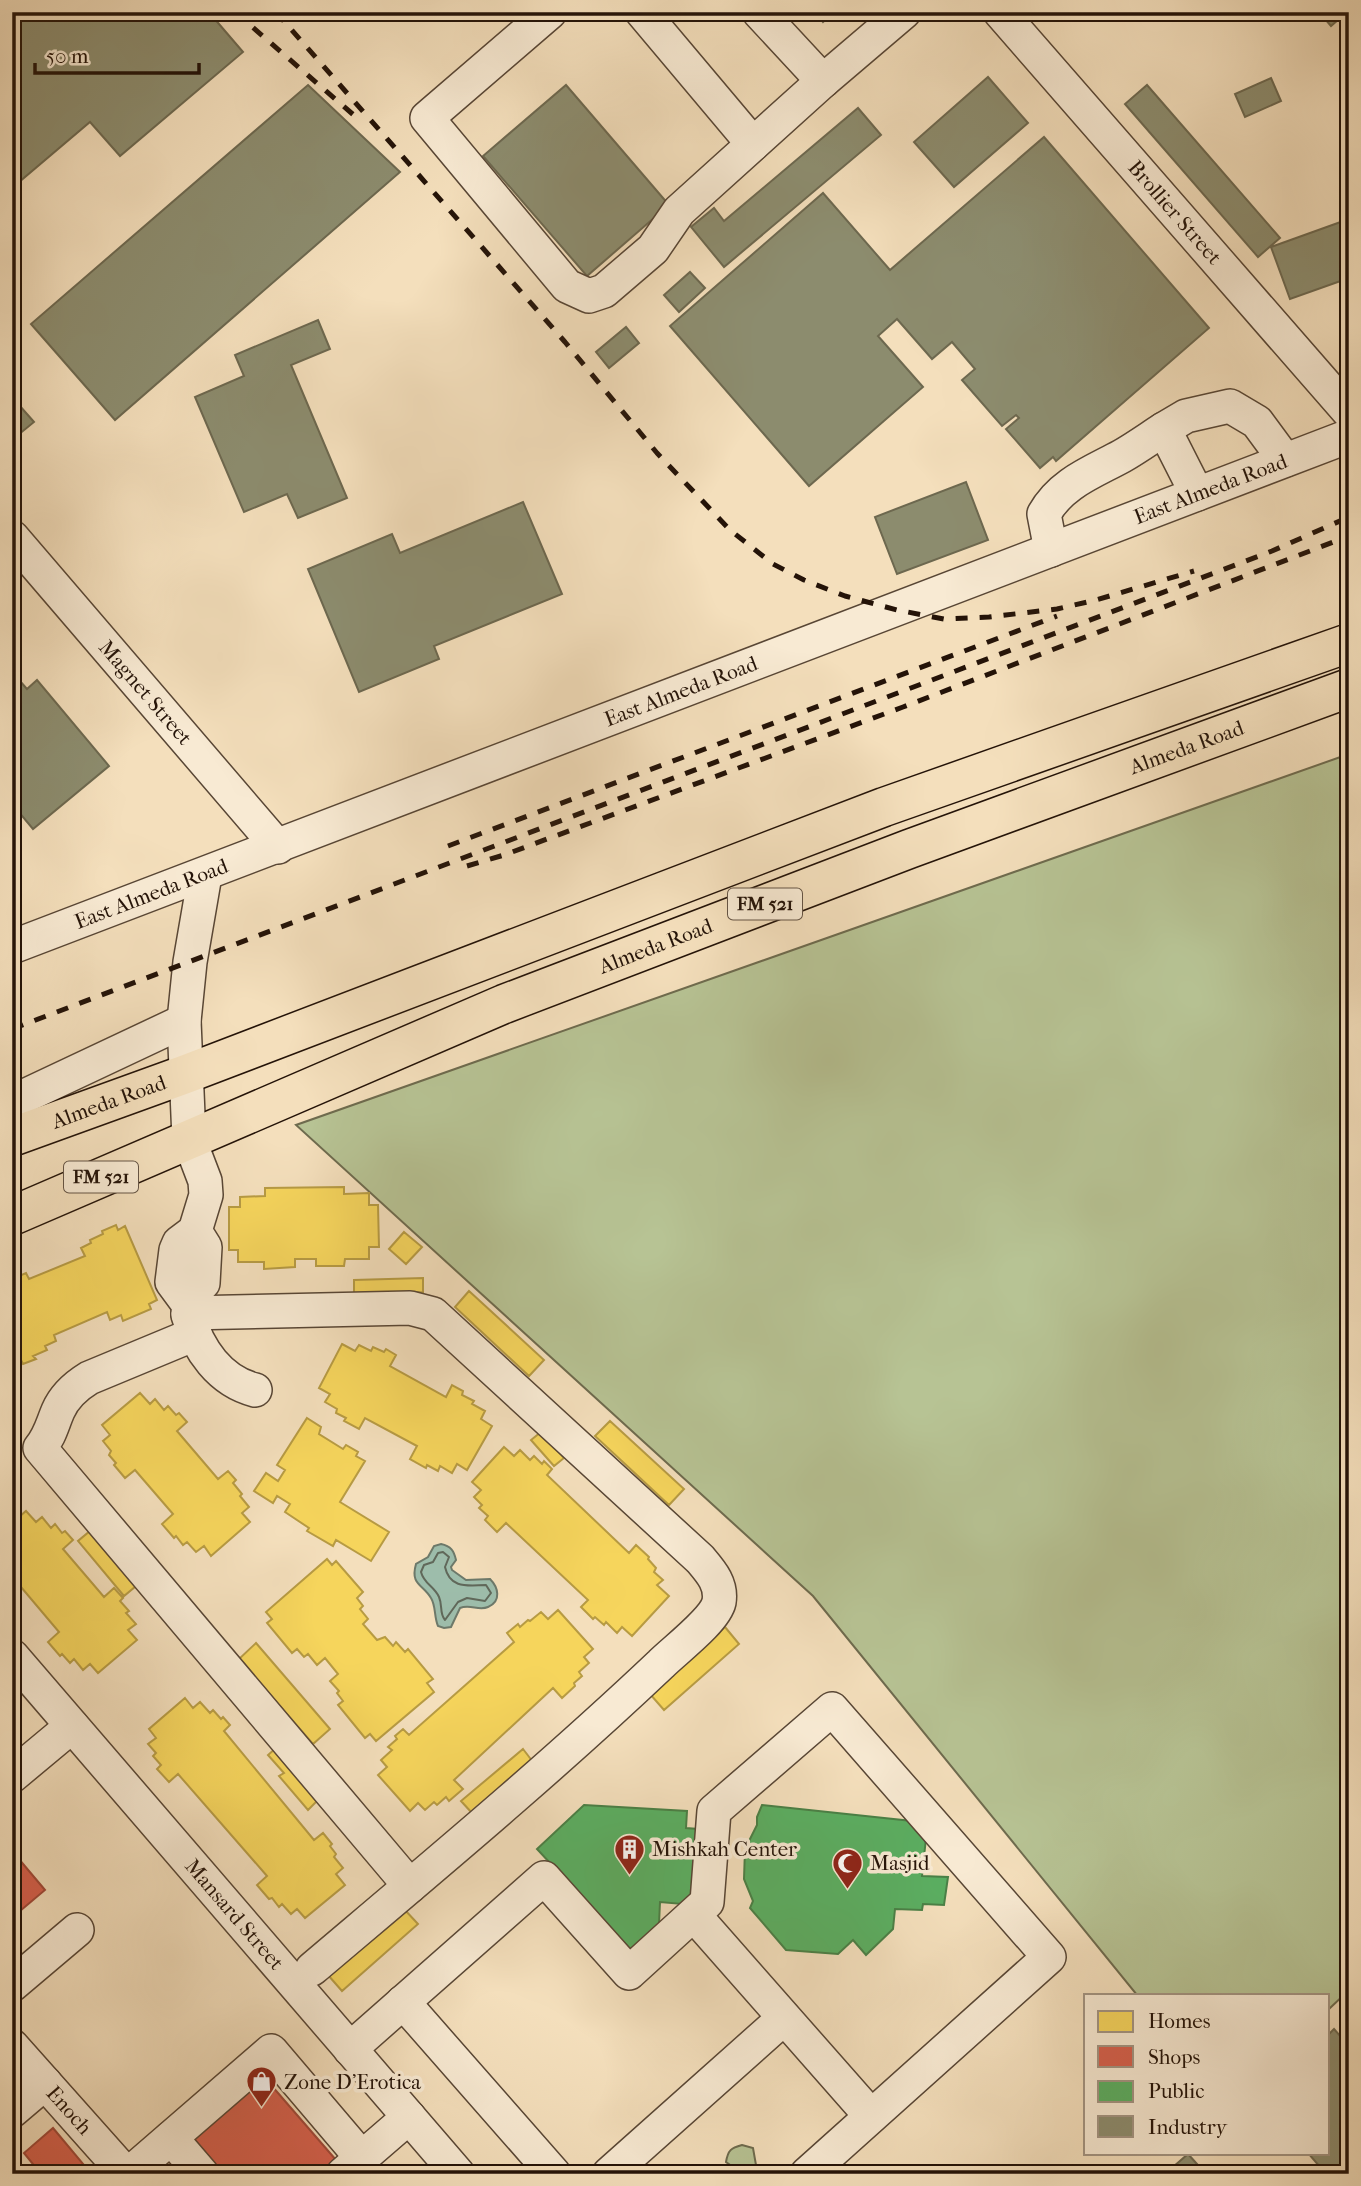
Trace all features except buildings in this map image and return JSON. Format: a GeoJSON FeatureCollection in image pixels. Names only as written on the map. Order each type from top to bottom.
{"type":"FeatureCollection","features":[{"type":"Feature","properties":{"kind":"main road","name":"Almeda Road"},"geometry":{"type":"LineString","coordinates":[[12,1137],[186,1074],[884,807],[1345,644]]}},
{"type":"Feature","properties":{"kind":"main road","name":"Almeda Road"},"geometry":{"type":"LineString","coordinates":[[12,1216],[504,1004],[909,849],[1349,688]]}},
{"type":"Feature","properties":{"kind":"street"},"geometry":{"type":"LineString","coordinates":[[550,12],[427,118],[567,286],[589,296],[604,291],[653,249],[679,211],[822,81],[904,12]]}},
{"type":"Feature","properties":{"kind":"street"},"geometry":{"type":"LineString","coordinates":[[642,12],[753,144]]}},
{"type":"Feature","properties":{"kind":"street"},"geometry":{"type":"LineString","coordinates":[[759,12],[822,81]]}},
{"type":"Feature","properties":{"kind":"street","name":"Brollier Street"},"geometry":{"type":"LineString","coordinates":[[1000,12],[1349,412]]}},
{"type":"Feature","properties":{"kind":"street"},"geometry":{"type":"LineString","coordinates":[[1051,550],[1044,514],[1052,499],[1068,485],[1186,416],[1230,406],[1257,422],[1285,460]]}},
{"type":"Feature","properties":{"kind":"street"},"geometry":{"type":"LineString","coordinates":[[1164,429],[1197,494]]}},
{"type":"Feature","properties":{"kind":"street","name":"East Almeda Road"},"geometry":{"type":"LineString","coordinates":[[12,947],[1349,436]]}},
{"type":"Feature","properties":{"kind":"street","name":"Magnet Street"},"geometry":{"type":"LineString","coordinates":[[12,537],[278,847]]}},
{"type":"Feature","properties":{"kind":"street"},"geometry":{"type":"LineString","coordinates":[[205,875],[190,962],[184,1021],[189,1139],[206,1188],[205,1202],[195,1231],[179,1242],[172,1282],[219,1371],[241,1386],[256,1390]]}},
{"type":"Feature","properties":{"kind":"street"},"geometry":{"type":"LineString","coordinates":[[12,1102],[184,1021]]}},
{"type":"Feature","properties":{"kind":"street"},"geometry":{"type":"LineString","coordinates":[[312,1969],[410,1886],[631,1692],[709,1618],[719,1602],[718,1585],[700,1559],[433,1314],[410,1308],[190,1316],[81,1383],[61,1405],[51,1433],[40,1448],[410,1886]]}},
{"type":"Feature","properties":{"kind":"street","name":"Mansard Street"},"geometry":{"type":"LineString","coordinates":[[12,1656],[458,2174]]}},
{"type":"Feature","properties":{"kind":"street"},"geometry":{"type":"LineString","coordinates":[[350,2049],[544,1878],[629,1973],[706,1902],[714,1811],[831,1709],[1049,1957],[807,2174]]}},
{"type":"Feature","properties":{"kind":"street"},"geometry":{"type":"LineString","coordinates":[[12,1776],[72,1726]]}},
{"type":"Feature","properties":{"kind":"street"},"geometry":{"type":"LineString","coordinates":[[694,1915],[871,2116]]}},
{"type":"Feature","properties":{"kind":"street"},"geometry":{"type":"LineString","coordinates":[[12,1985],[77,1930]]}},
{"type":"Feature","properties":{"kind":"street"},"geometry":{"type":"LineString","coordinates":[[403,2003],[554,2174]]}},
{"type":"Feature","properties":{"kind":"street"},"geometry":{"type":"LineString","coordinates":[[610,2174],[783,2018]]}},
{"type":"Feature","properties":{"kind":"street","name":"Enoch"},"geometry":{"type":"LineString","coordinates":[[12,2046],[128,2174]]}},
{"type":"Feature","properties":{"kind":"street"},"geometry":{"type":"LineString","coordinates":[[128,2174],[271,2051],[352,2166],[409,2117]]}},
{"type":"Feature","properties":{"kind":"street"},"geometry":{"type":"LineString","coordinates":[[12,2111],[46,2083]]}},
{"type":"Feature","properties":{"kind":"street"},"geometry":{"type":"LineString","coordinates":[[171,2138],[202,2174]]}},
{"type":"Feature","properties":{"kind":"shaded area"},"geometry":{"type":"Polygon","coordinates":[[[1349,754],[1349,1990],[1330,2008],[1330,1994],[1136,1994],[813,1596],[296,1125],[1349,754]]]}},
{"type":"Feature","properties":{"kind":"shaded area"},"geometry":{"type":"Polygon","coordinates":[[[742,2145],[753,2148],[756,2165],[751,2170],[736,2169],[726,2162],[731,2150],[742,2145]]]}},
{"type":"Feature","properties":{"kind":"water"},"geometry":{"type":"Polygon","coordinates":[[[441,1544],[450,1548],[454,1554],[456,1560],[452,1570],[466,1580],[490,1579],[497,1594],[495,1601],[488,1607],[460,1608],[451,1627],[444,1628],[438,1626],[433,1601],[418,1584],[415,1576],[416,1564],[428,1557],[434,1546],[441,1544]]]}},
{"type":"Feature","properties":{"kind":"railway"},"geometry":{"type":"LineString","coordinates":[[235,12],[356,117]]}},
{"type":"Feature","properties":{"kind":"railway"},"geometry":{"type":"LineString","coordinates":[[276,12],[565,342],[657,453],[730,530],[773,564],[845,596],[944,619],[1057,609],[1194,571]]}},
{"type":"Feature","properties":{"kind":"railway"},"geometry":{"type":"LineString","coordinates":[[12,1029],[1272,551],[1349,517]]}},
{"type":"Feature","properties":{"kind":"railway"},"geometry":{"type":"LineString","coordinates":[[467,866],[504,855],[903,707],[1349,536]]}},
{"type":"Feature","properties":{"kind":"railway"},"geometry":{"type":"LineString","coordinates":[[448,846],[1057,616]]}},
{"type":"Feature","properties":{"kind":"place","name":"Mishkah Center"},"geometry":{"type":"Point","coordinates":[629,1876]}},
{"type":"Feature","properties":{"kind":"place","name":"Masjid"},"geometry":{"type":"Point","coordinates":[847,1890]}},
{"type":"Feature","properties":{"kind":"place","name":"Zone D’Erotica"},"geometry":{"type":"Point","coordinates":[261,2109]}}]}
